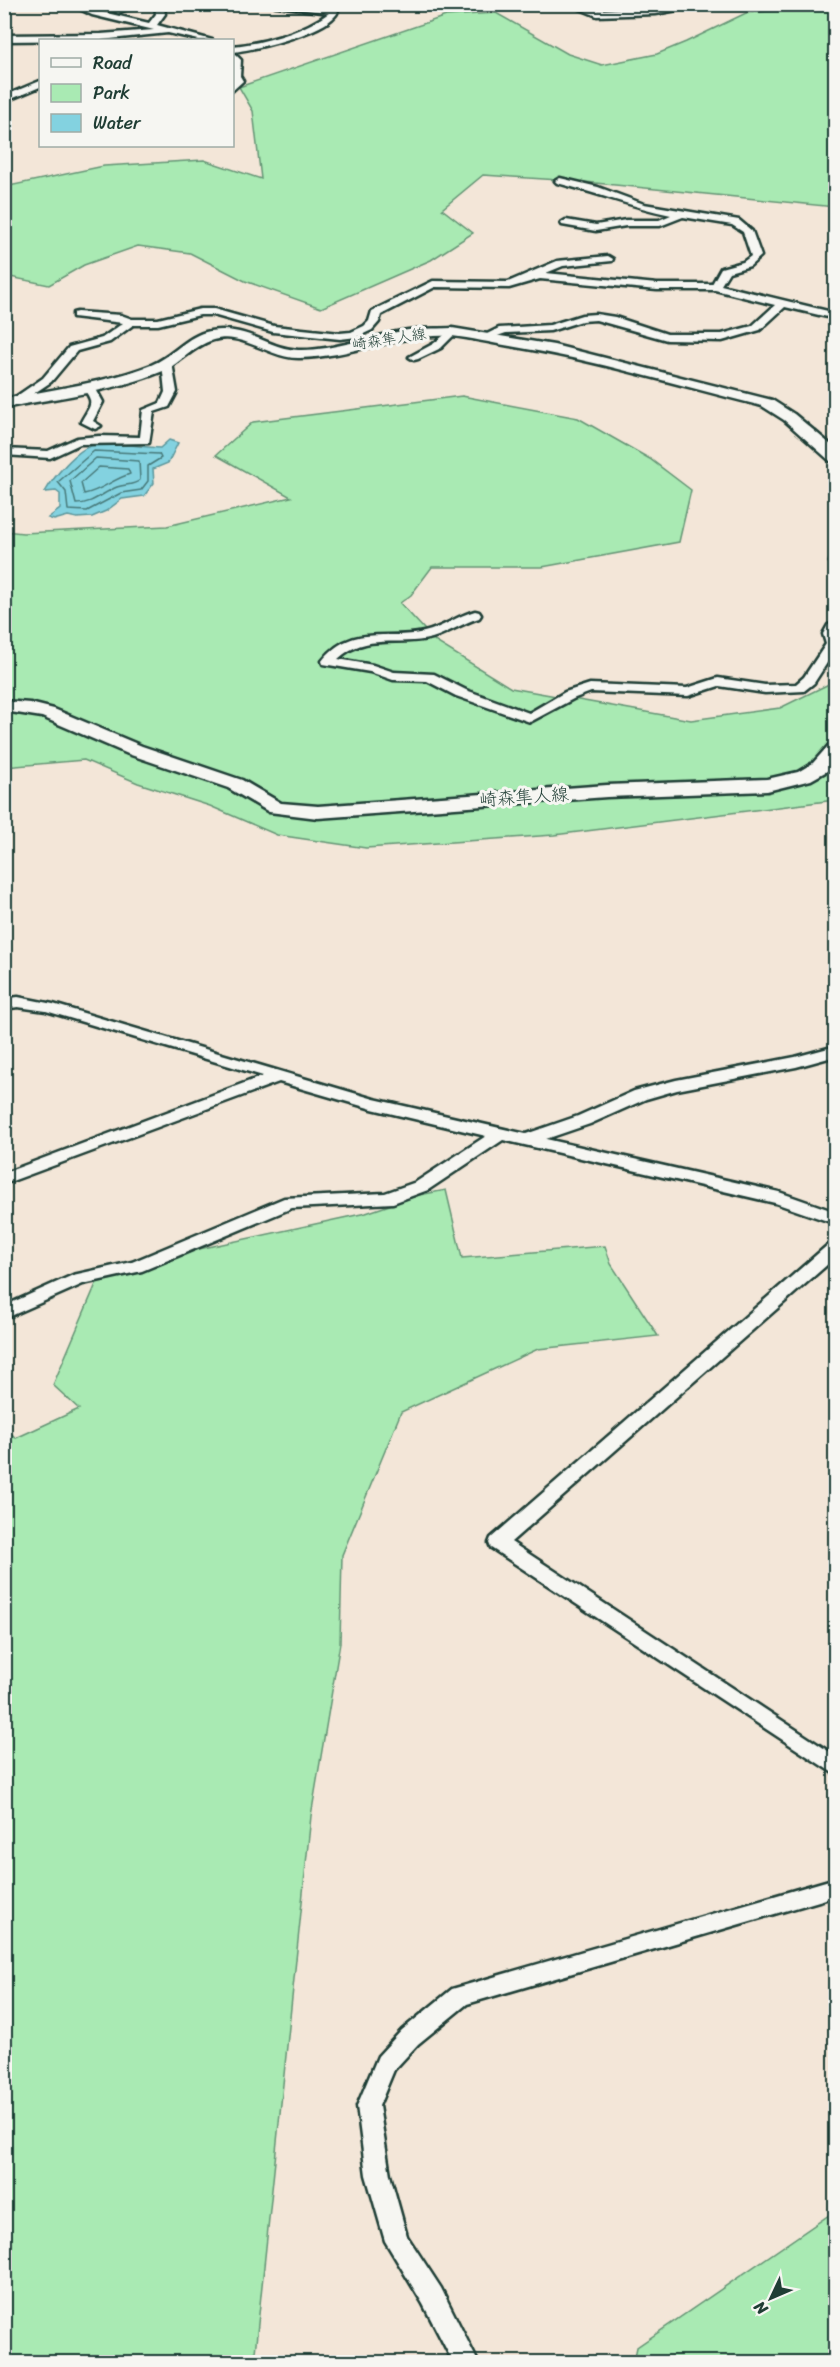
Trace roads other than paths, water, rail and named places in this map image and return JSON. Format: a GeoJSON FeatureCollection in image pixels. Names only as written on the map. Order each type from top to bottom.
{"type":"FeatureCollection","features":[{"type":"Feature","properties":{"kind":"main road","name":"崎森隼人線"},"geometry":{"type":"LineString","coordinates":[[9,403],[128,378],[167,363],[198,340],[219,334],[247,337],[276,351],[298,354],[320,352],[404,334],[452,332],[554,349],[767,403],[789,417],[835,456]]}},
{"type":"Feature","properties":{"kind":"main road","name":"崎森隼人線"},"geometry":{"type":"LineString","coordinates":[[4,706],[30,708],[48,713],[135,750],[236,784],[276,808],[293,811],[318,812],[607,790],[767,785],[804,776],[820,767],[836,749]]}},
{"type":"Feature","properties":{"kind":"street"},"geometry":{"type":"LineString","coordinates":[[74,4],[95,13],[154,30],[203,39]]}},
{"type":"Feature","properties":{"kind":"street"},"geometry":{"type":"LineString","coordinates":[[117,10],[136,4]]}},
{"type":"Feature","properties":{"kind":"street"},"geometry":{"type":"LineString","coordinates":[[234,50],[254,46],[320,23],[333,14],[335,8],[266,4]]}},
{"type":"Feature","properties":{"kind":"street"},"geometry":{"type":"LineString","coordinates":[[572,4],[597,13],[656,11],[705,4]]}},
{"type":"Feature","properties":{"kind":"street"},"geometry":{"type":"LineString","coordinates":[[147,39],[154,30],[153,23],[161,17],[163,7]]}},
{"type":"Feature","properties":{"kind":"street"},"geometry":{"type":"LineString","coordinates":[[4,38],[101,38],[154,30]]}},
{"type":"Feature","properties":{"kind":"street"},"geometry":{"type":"LineString","coordinates":[[234,52],[237,60],[235,77],[239,81],[234,86]]}},
{"type":"Feature","properties":{"kind":"street"},"geometry":{"type":"LineString","coordinates":[[4,99],[39,84]]}},
{"type":"Feature","properties":{"kind":"street"},"geometry":{"type":"LineString","coordinates":[[560,181],[595,189],[642,206],[735,222],[747,231],[756,256],[754,261],[725,270],[715,287]]}},
{"type":"Feature","properties":{"kind":"street"},"geometry":{"type":"LineString","coordinates":[[566,223],[596,228],[626,223],[660,223],[682,214]]}},
{"type":"Feature","properties":{"kind":"street"},"geometry":{"type":"LineString","coordinates":[[77,315],[121,318],[131,322],[158,322],[200,312],[214,312],[273,329],[340,336],[353,335],[368,328],[374,321],[376,313],[433,284],[508,285],[561,263],[608,260],[596,267],[598,278],[585,281]]}},
{"type":"Feature","properties":{"kind":"street"},"geometry":{"type":"LineString","coordinates":[[531,277],[657,287],[715,287],[835,315]]}},
{"type":"Feature","properties":{"kind":"street"},"geometry":{"type":"LineString","coordinates":[[486,337],[493,332],[548,329],[576,318],[593,317],[614,321],[658,336],[677,339],[707,339],[755,329],[783,303]]}},
{"type":"Feature","properties":{"kind":"street"},"geometry":{"type":"LineString","coordinates":[[9,403],[47,380],[73,349],[106,340],[131,322]]}},
{"type":"Feature","properties":{"kind":"street"},"geometry":{"type":"LineString","coordinates":[[414,357],[437,346],[452,332]]}},
{"type":"Feature","properties":{"kind":"street"},"geometry":{"type":"LineString","coordinates":[[4,452],[51,455],[77,441],[99,439],[145,441],[149,410],[165,405],[171,392],[167,363]]}},
{"type":"Feature","properties":{"kind":"street"},"geometry":{"type":"LineString","coordinates":[[88,387],[98,400],[97,408],[87,422],[95,426]]}},
{"type":"Feature","properties":{"kind":"street"},"geometry":{"type":"LineString","coordinates":[[475,615],[423,636],[373,637],[350,642],[328,661],[373,669],[393,676],[429,677],[461,693],[530,718],[570,694],[590,688],[688,692],[718,682],[765,689],[799,688],[809,680],[832,644],[829,634],[832,628],[836,627]]}},
{"type":"Feature","properties":{"kind":"street"},"geometry":{"type":"LineString","coordinates":[[4,1004],[18,1002],[48,1006],[372,1104],[779,1198],[836,1218]]}},
{"type":"Feature","properties":{"kind":"street"},"geometry":{"type":"LineString","coordinates":[[528,1139],[584,1120],[640,1095],[676,1085],[796,1062],[836,1051]]}},
{"type":"Feature","properties":{"kind":"street"},"geometry":{"type":"LineString","coordinates":[[4,1179],[279,1077]]}},
{"type":"Feature","properties":{"kind":"street"},"geometry":{"type":"LineString","coordinates":[[4,1313],[79,1279],[136,1267],[290,1202],[387,1199],[422,1186],[502,1133]]}},
{"type":"Feature","properties":{"kind":"street"},"geometry":{"type":"LineString","coordinates":[[836,1247],[498,1543],[836,1767]]}},
{"type":"Feature","properties":{"kind":"street"},"geometry":{"type":"LineString","coordinates":[[466,2362],[432,2296],[397,2241],[378,2175],[368,2106],[386,2062],[410,2037],[460,1996],[836,1887]]}},
{"type":"Feature","properties":{"kind":"water"},"geometry":{"type":"Polygon","coordinates":[[[169,440],[178,443],[168,463],[153,469],[154,483],[144,496],[122,499],[106,511],[92,517],[68,516],[54,520],[48,518],[60,509],[60,494],[56,491],[45,492],[73,457],[87,447],[118,444],[160,448],[169,440]]]}}]}
